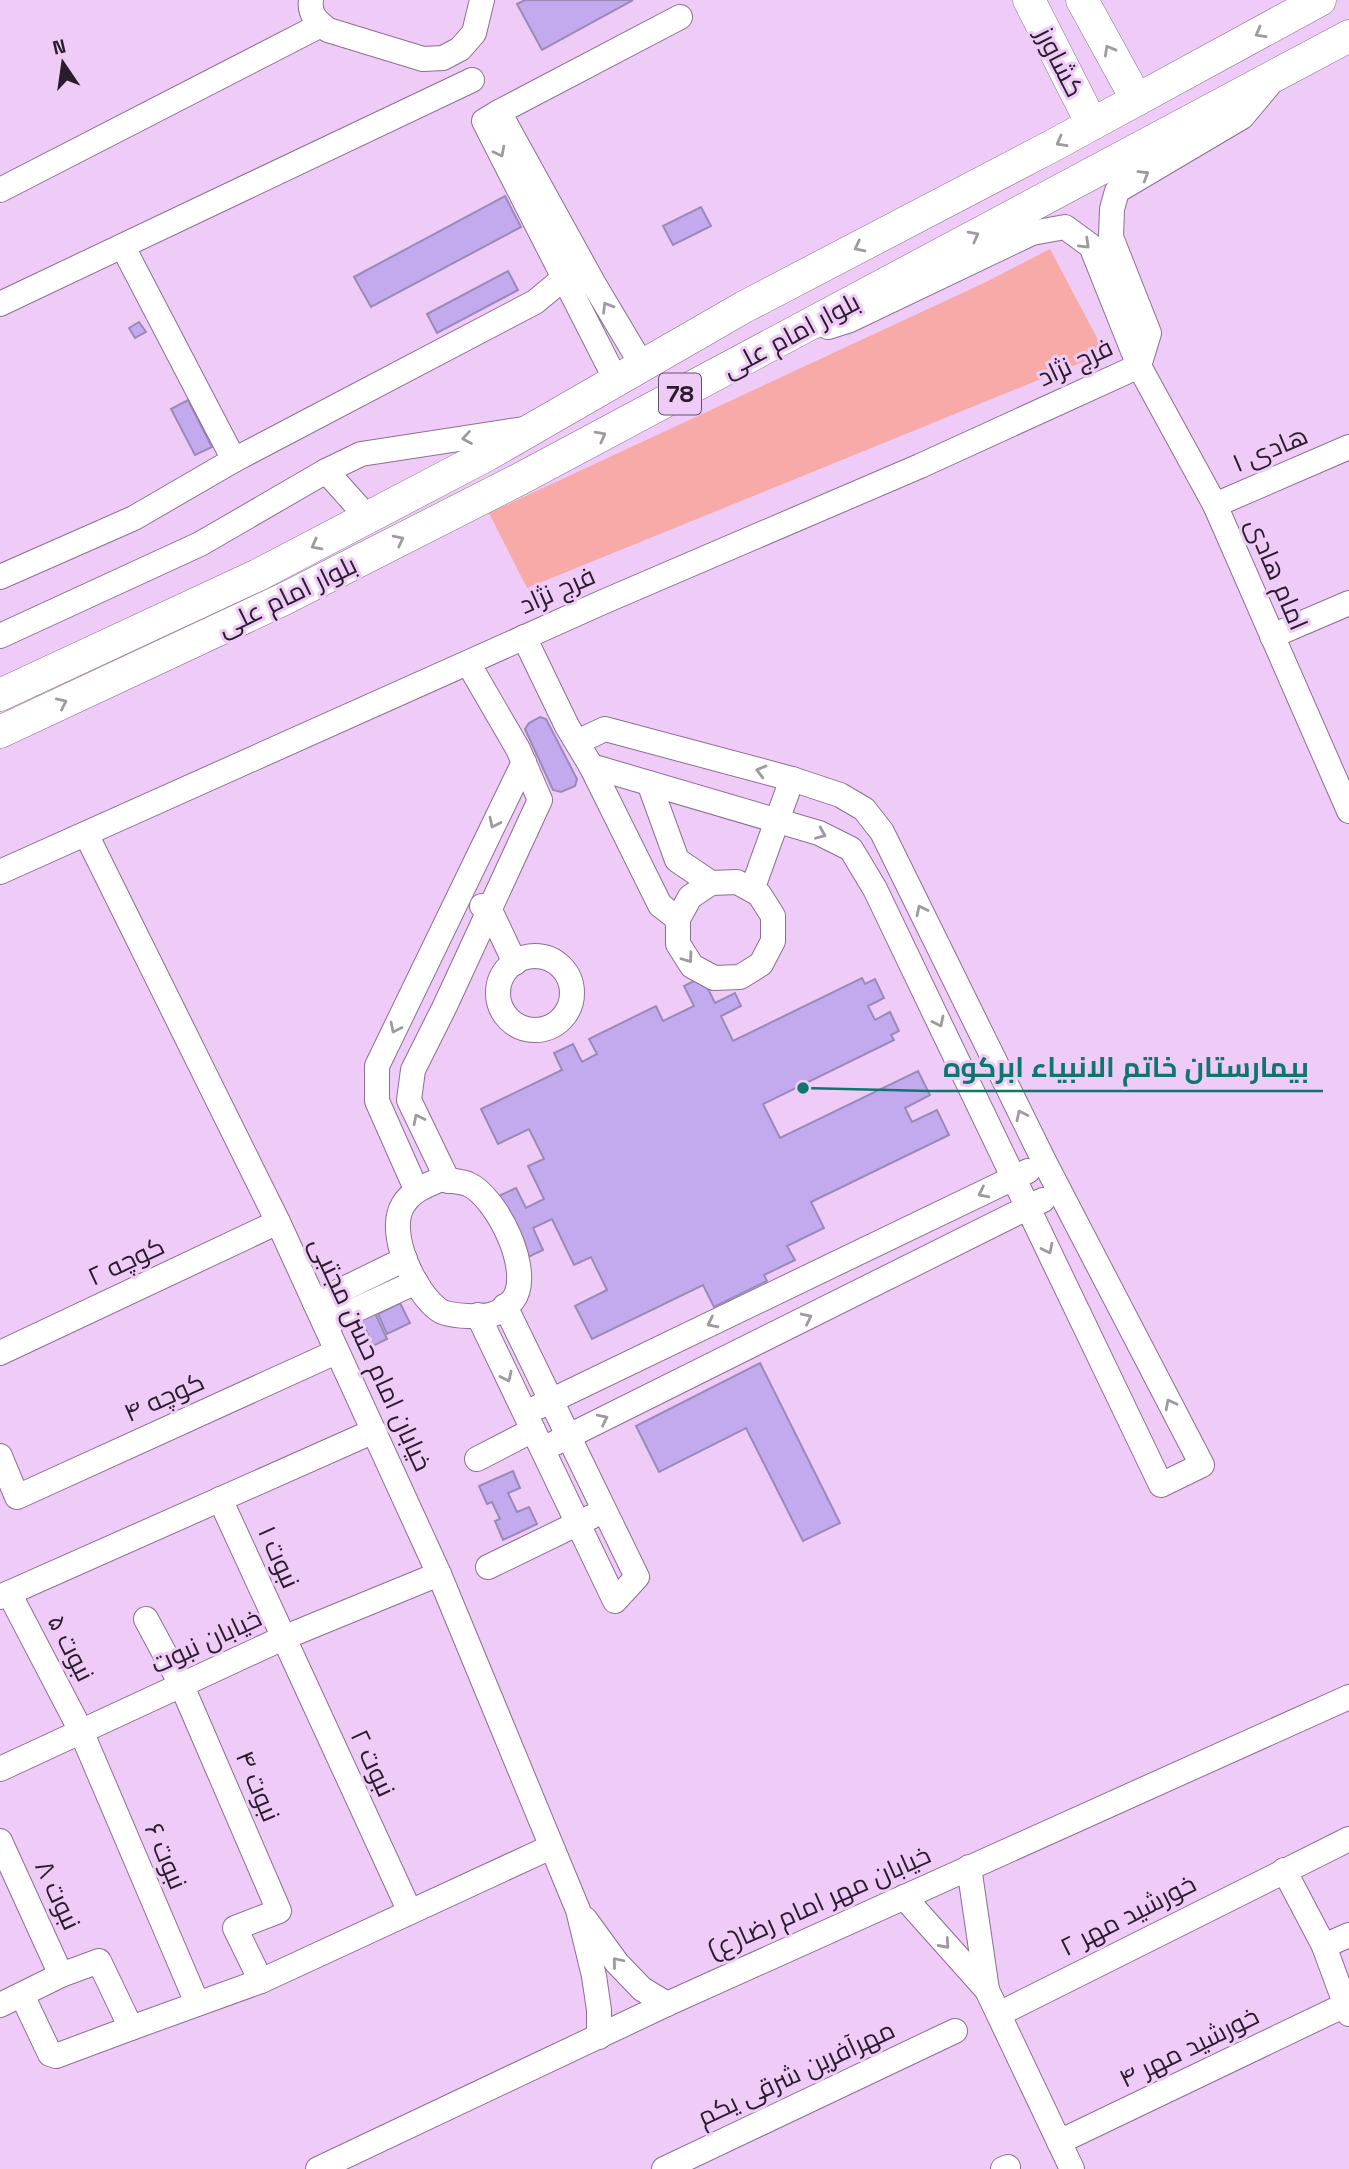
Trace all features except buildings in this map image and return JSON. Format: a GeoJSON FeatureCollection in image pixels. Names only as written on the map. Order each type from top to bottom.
{"type":"FeatureCollection","features":[{"type":"Feature","properties":{"kind":"main road","name":"کشاورز"},"geometry":{"type":"LineString","coordinates":[[1029,0],[1092,124]]}},
{"type":"Feature","properties":{"kind":"main road","name":"کشاورز"},"geometry":{"type":"LineString","coordinates":[[1082,0],[1137,100]]}},
{"type":"Feature","properties":{"kind":"main road","name":"بلوار امام علی"},"geometry":{"type":"LineString","coordinates":[[0,695],[258,575],[368,518],[535,428],[744,307],[1092,124],[1320,0]]}},
{"type":"Feature","properties":{"kind":"main road","name":"بلوار امام علی"},"geometry":{"type":"LineString","coordinates":[[0,732],[282,600],[460,509],[1349,36]]}},
{"type":"Feature","properties":{"kind":"main road"},"geometry":{"type":"LineString","coordinates":[[443,478],[460,509]]}},
{"type":"Feature","properties":{"kind":"street"},"geometry":{"type":"LineString","coordinates":[[311,0],[310,9],[316,20],[328,30],[423,59],[443,58],[474,33],[482,0]]}},
{"type":"Feature","properties":{"kind":"street"},"geometry":{"type":"LineString","coordinates":[[629,373],[564,278],[484,121],[680,17]]}},
{"type":"Feature","properties":{"kind":"street"},"geometry":{"type":"LineString","coordinates":[[0,190],[321,25]]}},
{"type":"Feature","properties":{"kind":"street"},"geometry":{"type":"LineString","coordinates":[[455,51],[495,114],[594,286],[629,373]]}},
{"type":"Feature","properties":{"kind":"street"},"geometry":{"type":"LineString","coordinates":[[1139,366],[1149,333],[1111,237],[1112,209],[1117,191],[1242,117],[1278,74]]}},
{"type":"Feature","properties":{"kind":"street"},"geometry":{"type":"LineString","coordinates":[[0,304],[472,80]]}},
{"type":"Feature","properties":{"kind":"street","name":"امام هادی"},"geometry":{"type":"LineString","coordinates":[[777,342],[850,320],[1032,233],[1065,227],[1091,246],[1139,366],[1215,505],[1272,636],[1340,768],[1349,811]]}},
{"type":"Feature","properties":{"kind":"street"},"geometry":{"type":"LineString","coordinates":[[123,247],[234,460]]}},
{"type":"Feature","properties":{"kind":"street"},"geometry":{"type":"LineString","coordinates":[[0,577],[134,518],[234,460],[535,302],[564,278]]}},
{"type":"Feature","properties":{"kind":"street","name":"فرج نژاد"},"geometry":{"type":"LineString","coordinates":[[0,872],[1139,366]]}},
{"type":"Feature","properties":{"kind":"street"},"geometry":{"type":"LineString","coordinates":[[0,636],[200,544],[326,471],[361,454],[535,428]]}},
{"type":"Feature","properties":{"kind":"street","name":"هادی ۱"},"geometry":{"type":"LineString","coordinates":[[1215,505],[1349,447]]}},
{"type":"Feature","properties":{"kind":"street"},"geometry":{"type":"LineString","coordinates":[[326,471],[368,518]]}},
{"type":"Feature","properties":{"kind":"street"},"geometry":{"type":"LineString","coordinates":[[1272,636],[1349,603]]}},
{"type":"Feature","properties":{"kind":"street"},"geometry":{"type":"LineString","coordinates":[[524,637],[660,905],[678,919]]}},
{"type":"Feature","properties":{"kind":"street"},"geometry":{"type":"LineString","coordinates":[[448,1181],[409,1100],[413,1070],[540,800],[524,762],[468,663]]}},
{"type":"Feature","properties":{"kind":"street"},"geometry":{"type":"LineString","coordinates":[[577,741],[605,729],[792,779],[840,795],[864,809],[882,831],[1045,1163],[1202,1465],[1161,1485],[875,889],[851,849],[819,833],[591,766]]}},
{"type":"Feature","properties":{"kind":"street"},"geometry":{"type":"LineString","coordinates":[[416,1189],[376,1101],[377,1066],[524,762]]}},
{"type":"Feature","properties":{"kind":"street"},"geometry":{"type":"LineString","coordinates":[[752,891],[792,779]]}},
{"type":"Feature","properties":{"kind":"street"},"geometry":{"type":"LineString","coordinates":[[649,783],[677,860],[711,883]]}},
{"type":"Feature","properties":{"kind":"street","name":"خیابان امام حسن مجتبی"},"geometry":{"type":"LineString","coordinates":[[86,834],[278,1222],[439,1574],[578,1910],[594,1976],[599,2036]]}},
{"type":"Feature","properties":{"kind":"street"},"geometry":{"type":"LineString","coordinates":[[737,882],[759,894],[772,916],[774,941],[761,964],[740,977],[714,978],[692,966],[678,944],[678,919],[690,897],[711,883],[737,882]]}},
{"type":"Feature","properties":{"kind":"street"},"geometry":{"type":"LineString","coordinates":[[460,895],[490,910],[515,963]]}},
{"type":"Feature","properties":{"kind":"street"},"geometry":{"type":"LineString","coordinates":[[414,988],[445,1006]]}},
{"type":"Feature","properties":{"kind":"street"},"geometry":{"type":"LineString","coordinates":[[477,1459],[533,1431],[551,1401],[1045,1163]]}},
{"type":"Feature","properties":{"kind":"street"},"geometry":{"type":"LineString","coordinates":[[441,1179],[448,1181],[469,1184],[488,1201],[503,1222],[514,1248],[519,1279],[514,1298],[495,1314],[462,1316],[440,1311],[422,1292],[405,1259],[397,1226],[401,1207],[416,1189],[441,1179]]}},
{"type":"Feature","properties":{"kind":"street"},"geometry":{"type":"LineString","coordinates":[[533,1431],[568,1437],[1060,1192]]}},
{"type":"Feature","properties":{"kind":"street","name":"کوچه ۲"},"geometry":{"type":"LineString","coordinates":[[0,1353],[278,1222]]}},
{"type":"Feature","properties":{"kind":"street"},"geometry":{"type":"LineString","coordinates":[[320,1313],[405,1259]]}},
{"type":"Feature","properties":{"kind":"street"},"geometry":{"type":"LineString","coordinates":[[320,1313],[416,1282]]}},
{"type":"Feature","properties":{"kind":"street"},"geometry":{"type":"LineString","coordinates":[[478,1315],[615,1601],[637,1577],[505,1306]]}},
{"type":"Feature","properties":{"kind":"street","name":"کوچه ۴"},"geometry":{"type":"LineString","coordinates":[[0,1457],[17,1497],[336,1352]]}},
{"type":"Feature","properties":{"kind":"street"},"geometry":{"type":"LineString","coordinates":[[5,1595],[374,1431]]}},
{"type":"Feature","properties":{"kind":"street","name":"نبوت ۱"},"geometry":{"type":"LineString","coordinates":[[220,1499],[283,1638]]}},
{"type":"Feature","properties":{"kind":"street"},"geometry":{"type":"LineString","coordinates":[[488,1567],[604,1510]]}},
{"type":"Feature","properties":{"kind":"street","name":"خیابان نبوت"},"geometry":{"type":"LineString","coordinates":[[0,1769],[283,1638],[439,1574]]}},
{"type":"Feature","properties":{"kind":"street","name":"نبوت ۵"},"geometry":{"type":"LineString","coordinates":[[5,1595],[81,1731]]}},
{"type":"Feature","properties":{"kind":"street","name":"نبوت ۴"},"geometry":{"type":"LineString","coordinates":[[146,1619],[182,1686],[279,1910],[235,1928],[261,1980]]}},
{"type":"Feature","properties":{"kind":"street","name":"نبوت ۲"},"geometry":{"type":"LineString","coordinates":[[283,1638],[410,1912]]}},
{"type":"Feature","properties":{"kind":"street","name":"خیابان مهر امام رضا(ع)"},"geometry":{"type":"LineString","coordinates":[[318,2169],[667,2004],[1349,1698]]}},
{"type":"Feature","properties":{"kind":"street","name":"نبوت ۶"},"geometry":{"type":"LineString","coordinates":[[81,1731],[197,2003]]}},
{"type":"Feature","properties":{"kind":"street","name":"خورشید مهر ۲"},"geometry":{"type":"LineString","coordinates":[[999,2014],[1349,1839]]}},
{"type":"Feature","properties":{"kind":"street","name":"نبوت ۸"},"geometry":{"type":"LineString","coordinates":[[0,1841],[61,1975]]}},
{"type":"Feature","properties":{"kind":"street"},"geometry":{"type":"LineString","coordinates":[[131,2028],[99,1961],[61,1975],[11,2000],[50,2054],[56,2056],[261,1980],[551,1847]]}},
{"type":"Feature","properties":{"kind":"street"},"geometry":{"type":"LineString","coordinates":[[969,1867],[988,1990],[1072,2169]]}},
{"type":"Feature","properties":{"kind":"street"},"geometry":{"type":"LineString","coordinates":[[1284,1870],[1324,1946],[1347,2010]]}},
{"type":"Feature","properties":{"kind":"street"},"geometry":{"type":"LineString","coordinates":[[904,1897],[988,1990]]}},
{"type":"Feature","properties":{"kind":"street","name":"خیابان امام حسن مجتبی"},"geometry":{"type":"LineString","coordinates":[[578,1910],[617,1963],[642,1989],[667,2004]]}},
{"type":"Feature","properties":{"kind":"street"},"geometry":{"type":"LineString","coordinates":[[1324,1946],[1349,1935]]}},
{"type":"Feature","properties":{"kind":"street","name":"خورشید مهر ۴"},"geometry":{"type":"LineString","coordinates":[[1059,2142],[1347,2010]]}},
{"type":"Feature","properties":{"kind":"street","name":"مهرآفرین شرقی یکم"},"geometry":{"type":"LineString","coordinates":[[664,2169],[954,2031]]}},
{"type":"Feature","properties":{"kind":"shaded area"},"geometry":{"type":"Polygon","coordinates":[[[1050,249],[1105,353],[527,588],[489,513],[986,282],[1050,249]]]}},
{"type":"Feature","properties":{"kind":"place","name":"بیمارستان خاتم الانبیاء ابرکوه"},"geometry":{"type":"Point","coordinates":[803,1088]}}]}
